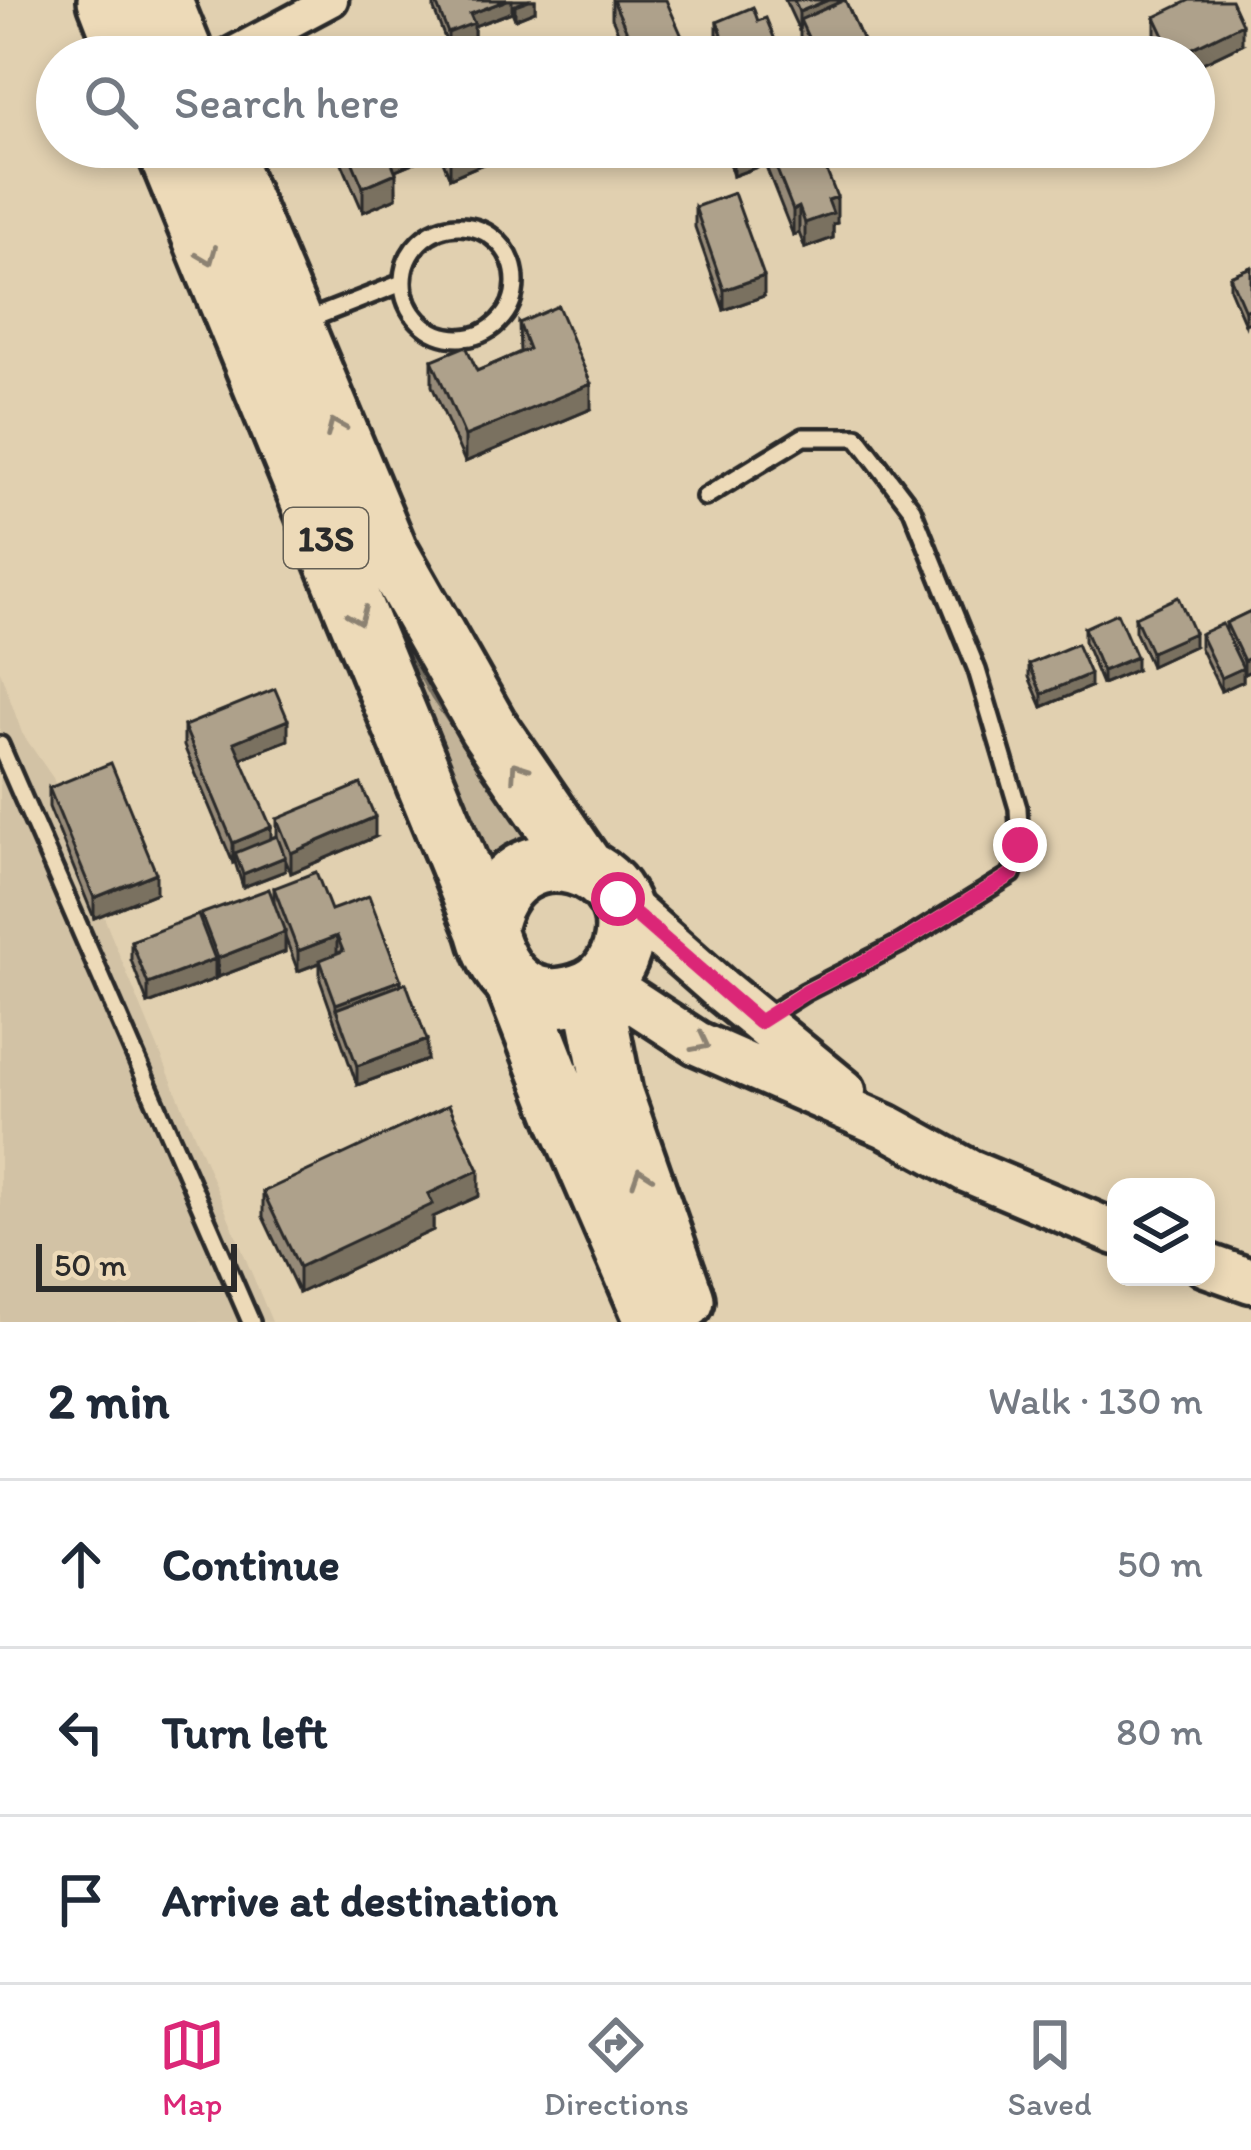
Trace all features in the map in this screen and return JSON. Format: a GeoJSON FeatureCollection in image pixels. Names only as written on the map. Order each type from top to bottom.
{"type":"FeatureCollection","features":[{"type":"Feature","properties":{"kind":"highway"},"geometry":{"type":"LineString","coordinates":[[106,0],[121,36]]}},
{"type":"Feature","properties":{"kind":"highway"},"geometry":{"type":"LineString","coordinates":[[162,0],[177,36]]}},
{"type":"Feature","properties":{"kind":"highway","name":"13S"},"geometry":{"type":"LineString","coordinates":[[176,168],[488,727],[601,883]]}},
{"type":"Feature","properties":{"kind":"highway","name":"13S"},"geometry":{"type":"LineString","coordinates":[[224,168],[267,336],[487,930],[494,961],[514,986],[655,1322]]}},
{"type":"Feature","properties":{"kind":"highway"},"geometry":{"type":"LineString","coordinates":[[487,930],[490,908],[518,872],[539,863],[562,861],[601,883],[624,920],[624,943],[616,964],[597,985],[566,998],[539,997],[514,986]]}},
{"type":"Feature","properties":{"kind":"highway"},"geometry":{"type":"LineString","coordinates":[[597,985],[614,1094],[694,1322]]}},
{"type":"Feature","properties":{"kind":"street"},"geometry":{"type":"LineString","coordinates":[[264,36],[332,0]]}},
{"type":"Feature","properties":{"kind":"street"},"geometry":{"type":"LineString","coordinates":[[601,883],[886,1126]]}},
{"type":"Feature","properties":{"kind":"street"},"geometry":{"type":"LineString","coordinates":[[597,985],[697,1043],[886,1126],[968,1172],[1107,1229]]}},
{"type":"Feature","properties":{"kind":"street"},"geometry":{"type":"LineString","coordinates":[[1215,1268],[1251,1281]]}},
{"type":"Feature","properties":{"kind":"lane"},"geometry":{"type":"LineString","coordinates":[[457,225],[492,236],[513,265],[515,283],[512,302],[489,330],[453,338],[419,322],[408,307],[402,283],[410,252],[422,238],[457,225]]}},
{"type":"Feature","properties":{"kind":"lane"},"geometry":{"type":"LineString","coordinates":[[267,336],[402,283]]}},
{"type":"Feature","properties":{"kind":"lane"},"geometry":{"type":"LineString","coordinates":[[705,497],[803,437],[856,437],[912,509],[977,670],[1018,808],[1020,845],[1012,874],[759,1022]]}},
{"type":"Feature","properties":{"kind":"lane"},"geometry":{"type":"LineString","coordinates":[[0,745],[251,1322]]}},
{"type":"Feature","properties":{"kind":"shaded area"},"geometry":{"type":"Polygon","coordinates":[[[365,578],[432,698],[536,849],[486,881],[365,578]]]}},
{"type":"Feature","properties":{"kind":"shaded area"},"geometry":{"type":"Polygon","coordinates":[[[0,671],[22,733],[53,778],[109,930],[272,1322],[0,1322],[0,671]]]}},
{"type":"Feature","properties":{"kind":"building"},"geometry":{"type":"Polygon","coordinates":[[[435,0],[507,0],[470,14],[474,23],[448,33],[435,0]]]}},
{"type":"Feature","properties":{"kind":"building"},"geometry":{"type":"Polygon","coordinates":[[[613,0],[666,0],[682,36],[629,36],[613,0]]]}},
{"type":"Feature","properties":{"kind":"building"},"geometry":{"type":"Polygon","coordinates":[[[794,0],[828,0],[799,12],[794,0]]]}},
{"type":"Feature","properties":{"kind":"building"},"geometry":{"type":"Polygon","coordinates":[[[845,0],[861,36],[807,36],[800,20],[845,0]]]}},
{"type":"Feature","properties":{"kind":"building"},"geometry":{"type":"Polygon","coordinates":[[[1190,0],[1231,0],[1242,24],[1215,37],[1164,36],[1155,17],[1190,0]]]}},
{"type":"Feature","properties":{"kind":"building"},"geometry":{"type":"Polygon","coordinates":[[[753,7],[758,21],[766,18],[773,36],[717,36],[722,34],[717,22],[753,7]]]}},
{"type":"Feature","properties":{"kind":"building"},"geometry":{"type":"Polygon","coordinates":[[[355,168],[394,168],[396,173],[363,187],[355,168]]]}},
{"type":"Feature","properties":{"kind":"building"},"geometry":{"type":"Polygon","coordinates":[[[776,168],[825,168],[837,197],[828,200],[833,213],[805,223],[799,207],[793,210],[776,168]]]}},
{"type":"Feature","properties":{"kind":"building"},"geometry":{"type":"Polygon","coordinates":[[[734,193],[764,276],[724,290],[695,207],[734,193]]]}},
{"type":"Feature","properties":{"kind":"building"},"geometry":{"type":"Polygon","coordinates":[[[1251,267],[1251,308],[1245,311],[1230,276],[1251,267]]]}},
{"type":"Feature","properties":{"kind":"building"},"geometry":{"type":"Polygon","coordinates":[[[558,306],[591,384],[465,436],[432,360],[466,346],[477,371],[529,349],[519,323],[558,306]]]}},
{"type":"Feature","properties":{"kind":"building"},"geometry":{"type":"Polygon","coordinates":[[[1178,597],[1194,633],[1151,652],[1135,617],[1178,597]]]}},
{"type":"Feature","properties":{"kind":"building"},"geometry":{"type":"Polygon","coordinates":[[[1251,611],[1251,657],[1244,661],[1226,623],[1251,611]]]}},
{"type":"Feature","properties":{"kind":"building"},"geometry":{"type":"Polygon","coordinates":[[[1117,613],[1136,657],[1102,671],[1084,628],[1117,613]]]}},
{"type":"Feature","properties":{"kind":"building"},"geometry":{"type":"Polygon","coordinates":[[[1222,624],[1243,668],[1221,678],[1200,634],[1222,624]]]}},
{"type":"Feature","properties":{"kind":"building"},"geometry":{"type":"Polygon","coordinates":[[[1077,644],[1090,674],[1042,694],[1029,664],[1077,644]]]}},
{"type":"Feature","properties":{"kind":"building"},"geometry":{"type":"Polygon","coordinates":[[[275,689],[288,720],[234,742],[271,827],[233,843],[184,726],[275,689]]]}},
{"type":"Feature","properties":{"kind":"building"},"geometry":{"type":"Polygon","coordinates":[[[111,763],[156,873],[94,898],[49,788],[111,763]]]}},
{"type":"Feature","properties":{"kind":"building"},"geometry":{"type":"Polygon","coordinates":[[[361,784],[375,817],[291,853],[277,819],[361,784]]]}},
{"type":"Feature","properties":{"kind":"building"},"geometry":{"type":"Polygon","coordinates":[[[277,836],[285,857],[243,874],[235,853],[277,836]]]}},
{"type":"Feature","properties":{"kind":"building"},"geometry":{"type":"Polygon","coordinates":[[[316,872],[331,910],[369,896],[401,980],[336,1004],[320,960],[343,951],[337,936],[298,951],[274,888],[316,872]]]}},
{"type":"Feature","properties":{"kind":"building"},"geometry":{"type":"Polygon","coordinates":[[[269,889],[285,932],[218,958],[201,914],[269,889]]]}},
{"type":"Feature","properties":{"kind":"building"},"geometry":{"type":"Polygon","coordinates":[[[198,915],[215,959],[148,984],[131,941],[198,915]]]}},
{"type":"Feature","properties":{"kind":"building"},"geometry":{"type":"Polygon","coordinates":[[[406,983],[427,1040],[357,1066],[336,1009],[406,983]]]}},
{"type":"Feature","properties":{"kind":"building"},"geometry":{"type":"Polygon","coordinates":[[[449,1105],[479,1170],[428,1194],[433,1204],[299,1267],[263,1192],[449,1105]]]}},
{"type":"Feature","properties":{"kind":"route"},"geometry":{"type":"LineString","coordinates":[[618,899],[759,1022],[1012,874],[1020,845]]}}]}
